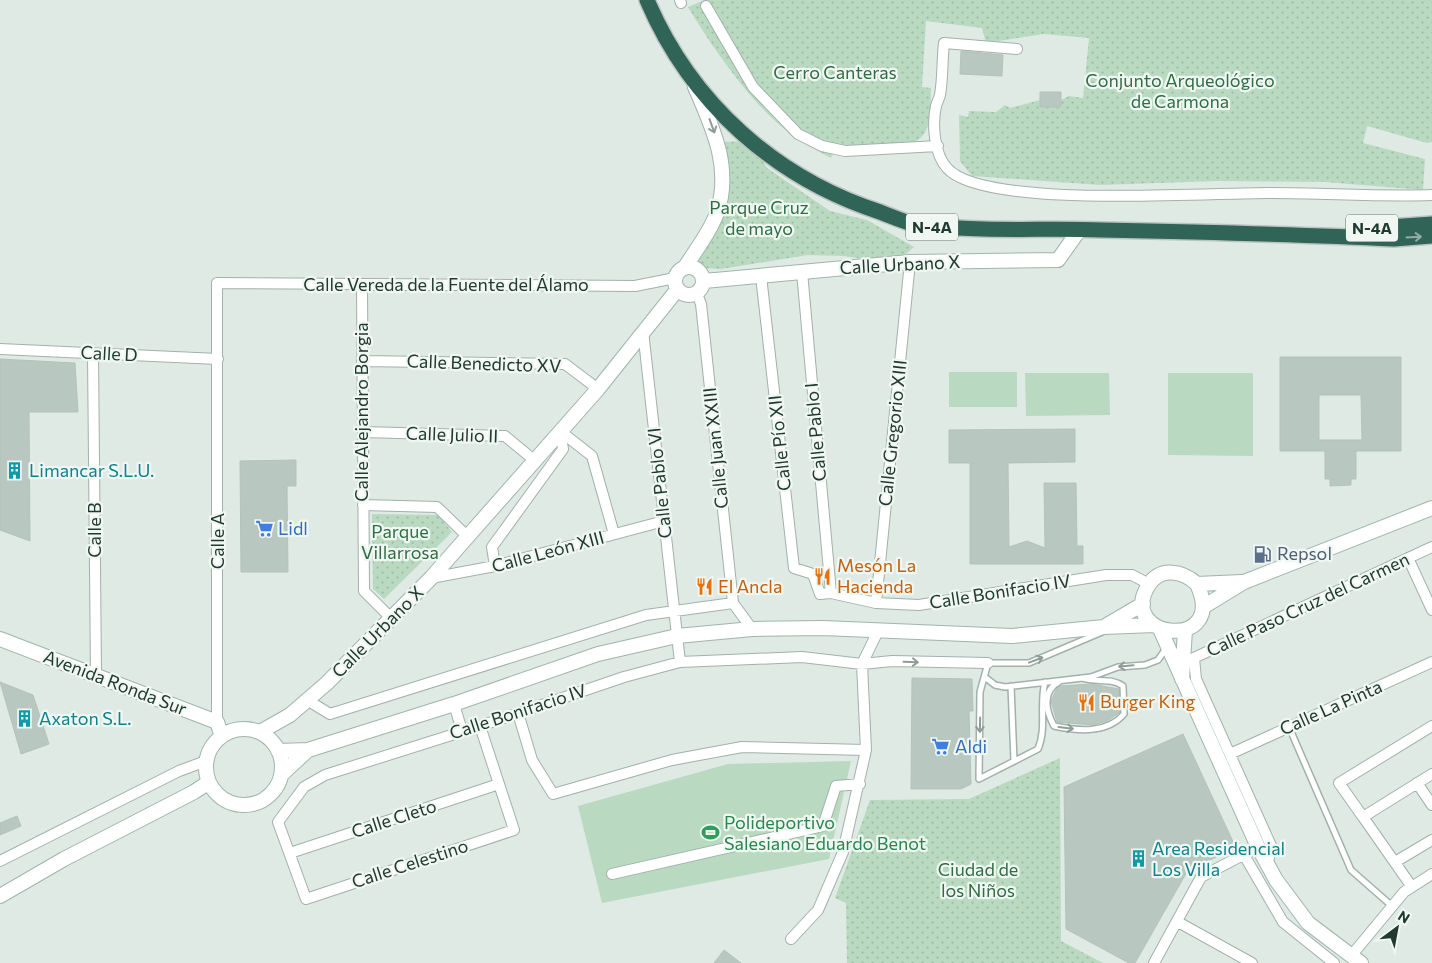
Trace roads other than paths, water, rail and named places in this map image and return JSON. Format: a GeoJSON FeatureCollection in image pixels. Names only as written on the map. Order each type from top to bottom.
{"type":"FeatureCollection","features":[{"type":"Feature","properties":{"kind":"highway","name":"N-4A"},"geometry":{"type":"LineString","coordinates":[[647,0],[660,31],[693,82],[716,110],[758,148],[799,177],[845,201],[921,226],[1002,231],[1080,229],[1394,238],[1432,236]]}},
{"type":"Feature","properties":{"kind":"highway","name":"N-4A"},"geometry":{"type":"LineString","coordinates":[[1312,235],[1432,224]]}},
{"type":"Feature","properties":{"kind":"street"},"geometry":{"type":"LineString","coordinates":[[706,6],[753,87],[798,134],[822,146],[846,151],[938,146]]}},
{"type":"Feature","properties":{"kind":"street"},"geometry":{"type":"LineString","coordinates":[[1017,50],[944,43],[940,97],[936,105],[935,118],[938,146],[943,163],[951,173],[964,181],[979,186],[1032,192],[1128,196],[1274,193],[1376,196],[1432,195]]}},
{"type":"Feature","properties":{"kind":"street"},"geometry":{"type":"LineString","coordinates":[[685,267],[695,267],[702,272],[703,287],[697,294],[686,296],[676,284],[678,271],[685,267],[717,214],[722,188],[723,164],[718,142],[693,82]]}},
{"type":"Feature","properties":{"kind":"street","name":"Calle Urbano X"},"geometry":{"type":"LineString","coordinates":[[704,281],[910,262],[1058,260],[1080,229]]}},
{"type":"Feature","properties":{"kind":"street","name":"Calle Gregorio XIII"},"geometry":{"type":"LineString","coordinates":[[876,603],[910,262]]}},
{"type":"Feature","properties":{"kind":"street","name":"Calle Pablo I"},"geometry":{"type":"LineString","coordinates":[[802,272],[831,593]]}},
{"type":"Feature","properties":{"kind":"street","name":"Calle Pío XII"},"geometry":{"type":"LineString","coordinates":[[761,276],[794,568],[813,574],[820,594]]}},
{"type":"Feature","properties":{"kind":"street","name":"Calle Vereda de la Fuente del Álamo"},"geometry":{"type":"LineString","coordinates":[[217,283],[635,286],[676,284]]}},
{"type":"Feature","properties":{"kind":"street","name":"Calle A"},"geometry":{"type":"LineString","coordinates":[[217,283],[217,722]]}},
{"type":"Feature","properties":{"kind":"street","name":"Calle Alejandro Borgia"},"geometry":{"type":"LineString","coordinates":[[362,284],[364,591],[391,618]]}},
{"type":"Feature","properties":{"kind":"street","name":"Calle Urbano X"},"geometry":{"type":"LineString","coordinates":[[260,732],[290,714],[327,683],[431,578],[598,389],[643,331],[676,284]]}},
{"type":"Feature","properties":{"kind":"street","name":"Calle Juan XXIII"},"geometry":{"type":"LineString","coordinates":[[697,294],[700,304],[733,604]]}},
{"type":"Feature","properties":{"kind":"street","name":"Calle Pablo VI"},"geometry":{"type":"LineString","coordinates":[[643,331],[680,662]]}},
{"type":"Feature","properties":{"kind":"street","name":"Calle D"},"geometry":{"type":"LineString","coordinates":[[0,349],[218,359]]}},
{"type":"Feature","properties":{"kind":"street","name":"Calle B"},"geometry":{"type":"LineString","coordinates":[[93,354],[96,676]]}},
{"type":"Feature","properties":{"kind":"street","name":"Calle Benedicto XV"},"geometry":{"type":"LineString","coordinates":[[362,361],[565,364],[598,389]]}},
{"type":"Feature","properties":{"kind":"street"},"geometry":{"type":"LineString","coordinates":[[560,431],[592,456],[614,534]]}},
{"type":"Feature","properties":{"kind":"street"},"geometry":{"type":"LineString","coordinates":[[495,566],[492,547],[563,449],[560,431]]}},
{"type":"Feature","properties":{"kind":"street","name":"Calle Julio II"},"geometry":{"type":"LineString","coordinates":[[363,432],[505,436],[534,460]]}},
{"type":"Feature","properties":{"kind":"street"},"geometry":{"type":"LineString","coordinates":[[363,505],[437,507],[467,536]]}},
{"type":"Feature","properties":{"kind":"street"},"geometry":{"type":"LineString","coordinates":[[1203,607],[1244,582],[1432,508]]}},
{"type":"Feature","properties":{"kind":"street","name":"Calle León XIII"},"geometry":{"type":"LineString","coordinates":[[431,578],[495,566],[664,521]]}},
{"type":"Feature","properties":{"kind":"street","name":"Calle Paso Cruz del Carmen"},"geometry":{"type":"LineString","coordinates":[[1188,660],[1432,546]]}},
{"type":"Feature","properties":{"kind":"street"},"geometry":{"type":"LineString","coordinates":[[1408,558],[1432,610]]}},
{"type":"Feature","properties":{"kind":"street"},"geometry":{"type":"LineString","coordinates":[[277,748],[308,750],[454,704],[598,654],[677,636],[752,629],[1012,636],[1110,627],[1157,627],[1174,632],[1185,630],[1196,621],[1203,607],[1203,596],[1197,584],[1190,576],[1176,572],[1156,577],[1149,584],[1144,594],[1143,604],[1146,615],[1157,627],[1167,647],[1258,848],[1276,880],[1308,923],[1356,959],[1392,906],[1404,892],[1432,874]]}},
{"type":"Feature","properties":{"kind":"street","name":"Calle Bonifacio IV"},"geometry":{"type":"LineString","coordinates":[[820,594],[831,593],[876,603],[919,605],[1106,575],[1132,574],[1149,584]]}},
{"type":"Feature","properties":{"kind":"street"},"geometry":{"type":"LineString","coordinates":[[1197,584],[1244,582]]}},
{"type":"Feature","properties":{"kind":"street"},"geometry":{"type":"LineString","coordinates":[[307,700],[330,714],[646,615],[733,604],[752,629]]}},
{"type":"Feature","properties":{"kind":"street"},"geometry":{"type":"LineString","coordinates":[[1110,627],[1143,604]]}},
{"type":"Feature","properties":{"kind":"street"},"geometry":{"type":"LineString","coordinates":[[1185,630],[1188,660],[1272,848],[1267,864]]}},
{"type":"Feature","properties":{"kind":"street"},"geometry":{"type":"LineString","coordinates":[[791,939],[818,910],[843,852],[860,784],[866,750],[862,664],[878,631]]}},
{"type":"Feature","properties":{"kind":"street","name":"Avenida Ronda Sur"},"geometry":{"type":"LineString","coordinates":[[0,639],[217,722]]}},
{"type":"Feature","properties":{"kind":"street","name":"Calle Bonifacio IV"},"geometry":{"type":"LineString","coordinates":[[306,898],[278,822],[304,787],[324,775],[480,726],[624,677],[680,662],[802,658],[862,664],[892,661],[988,663]]}},
{"type":"Feature","properties":{"kind":"street"},"geometry":{"type":"LineString","coordinates":[[1182,682],[1188,660]]}},
{"type":"Feature","properties":{"kind":"street","name":"Calle La Pinta"},"geometry":{"type":"LineString","coordinates":[[1230,754],[1432,662]]}},
{"type":"Feature","properties":{"kind":"street"},"geometry":{"type":"LineString","coordinates":[[454,704],[462,731]]}},
{"type":"Feature","properties":{"kind":"street"},"geometry":{"type":"LineString","coordinates":[[518,713],[532,760],[553,794],[672,760],[742,748],[866,750]]}},
{"type":"Feature","properties":{"kind":"street"},"geometry":{"type":"LineString","coordinates":[[277,748],[290,714]]}},
{"type":"Feature","properties":{"kind":"street"},"geometry":{"type":"LineString","coordinates":[[217,722],[222,736]]}},
{"type":"Feature","properties":{"kind":"street"},"geometry":{"type":"LineString","coordinates":[[480,726],[499,784]]}},
{"type":"Feature","properties":{"kind":"street"},"geometry":{"type":"LineString","coordinates":[[1412,887],[1340,783],[1432,726]]}},
{"type":"Feature","properties":{"kind":"street"},"geometry":{"type":"LineString","coordinates":[[247,729],[260,732],[277,748],[282,763],[281,775],[277,786],[270,795],[248,805],[236,804],[225,800],[209,782],[206,761],[212,747],[222,736],[234,730],[247,729]]}},
{"type":"Feature","properties":{"kind":"street"},"geometry":{"type":"LineString","coordinates":[[281,775],[308,750]]}},
{"type":"Feature","properties":{"kind":"street"},"geometry":{"type":"LineString","coordinates":[[0,861],[178,771],[206,761]]}},
{"type":"Feature","properties":{"kind":"street"},"geometry":{"type":"LineString","coordinates":[[1363,817],[1432,774]]}},
{"type":"Feature","properties":{"kind":"street"},"geometry":{"type":"LineString","coordinates":[[0,896],[64,859],[194,792],[209,782]]}},
{"type":"Feature","properties":{"kind":"street"},"geometry":{"type":"LineString","coordinates":[[1417,783],[1432,805]]}},
{"type":"Feature","properties":{"kind":"street","name":"Calle Celestino"},"geometry":{"type":"LineString","coordinates":[[306,898],[514,830],[499,784]]}},
{"type":"Feature","properties":{"kind":"street","name":"Calle Cleto"},"geometry":{"type":"LineString","coordinates":[[290,853],[499,784]]}},
{"type":"Feature","properties":{"kind":"street"},"geometry":{"type":"LineString","coordinates":[[612,874],[823,826],[836,786],[860,784]]}},
{"type":"Feature","properties":{"kind":"street"},"geometry":{"type":"LineString","coordinates":[[1395,862],[1432,840]]}},
{"type":"Feature","properties":{"kind":"street"},"geometry":{"type":"LineString","coordinates":[[1154,963],[1201,877],[1258,848]]}},
{"type":"Feature","properties":{"kind":"street"},"geometry":{"type":"LineString","coordinates":[[1244,855],[1283,922],[1334,963]]}},
{"type":"Feature","properties":{"kind":"street"},"geometry":{"type":"LineString","coordinates":[[1178,922],[1252,963]]}},
{"type":"Feature","properties":{"kind":"lane"},"geometry":{"type":"LineString","coordinates":[[1045,682],[1041,696],[1042,739],[1038,749],[979,779],[980,692],[986,678],[988,663],[1029,663],[1110,627]]}},
{"type":"Feature","properties":{"kind":"lane"},"geometry":{"type":"LineString","coordinates":[[986,678],[995,684],[1011,686],[1082,678],[1118,667],[1145,665],[1158,660],[1167,647]]}},
{"type":"Feature","properties":{"kind":"lane"},"geometry":{"type":"LineString","coordinates":[[1060,680],[1052,685],[1046,695],[1048,714],[1054,726],[1071,730],[1108,728],[1124,714],[1123,686],[1117,681],[1092,682],[1082,678]]}},
{"type":"Feature","properties":{"kind":"lane"},"geometry":{"type":"LineString","coordinates":[[1011,686],[1014,761]]}},
{"type":"Feature","properties":{"kind":"lane"},"geometry":{"type":"LineString","coordinates":[[1289,727],[1351,870],[1392,906]]}},
{"type":"Feature","properties":{"kind":"place","name":"Limancar S.L.U."},"geometry":{"type":"Point","coordinates":[15,471]}},
{"type":"Feature","properties":{"kind":"place","name":"Lidl"},"geometry":{"type":"Point","coordinates":[264,529]}},
{"type":"Feature","properties":{"kind":"place","name":"Repsol"},"geometry":{"type":"Point","coordinates":[1263,554]}},
{"type":"Feature","properties":{"kind":"place","name":"Mesón La Hacienda"},"geometry":{"type":"Point","coordinates":[823,576]}},
{"type":"Feature","properties":{"kind":"place","name":"El Ancla"},"geometry":{"type":"Point","coordinates":[704,587]}},
{"type":"Feature","properties":{"kind":"place","name":"Burger King"},"geometry":{"type":"Point","coordinates":[1086,702]}},
{"type":"Feature","properties":{"kind":"place","name":"Axaton S.L."},"geometry":{"type":"Point","coordinates":[25,719]}},
{"type":"Feature","properties":{"kind":"place","name":"Aldi"},"geometry":{"type":"Point","coordinates":[941,747]}},
{"type":"Feature","properties":{"kind":"place","name":"Polideportivo Salesiano Eduardo Benot"},"geometry":{"type":"Point","coordinates":[710,833]}},
{"type":"Feature","properties":{"kind":"place","name":"Area Residencial Los Villa"},"geometry":{"type":"Point","coordinates":[1138,859]}},
{"type":"Feature","properties":{"kind":"park label","name":"Cerro Canteras"},"geometry":{"type":"Point","coordinates":[835,73]}},
{"type":"Feature","properties":{"kind":"park label","name":"Conjunto Arqueológico de Carmona"},"geometry":{"type":"Point","coordinates":[1180,91]}},
{"type":"Feature","properties":{"kind":"park label","name":"Parque Cruz de mayo"},"geometry":{"type":"Point","coordinates":[759,218]}},
{"type":"Feature","properties":{"kind":"park label","name":"Parque Villarrosa"},"geometry":{"type":"Point","coordinates":[400,542]}},
{"type":"Feature","properties":{"kind":"park label","name":"Ciudad de los Niños"},"geometry":{"type":"Point","coordinates":[978,880]}}]}
